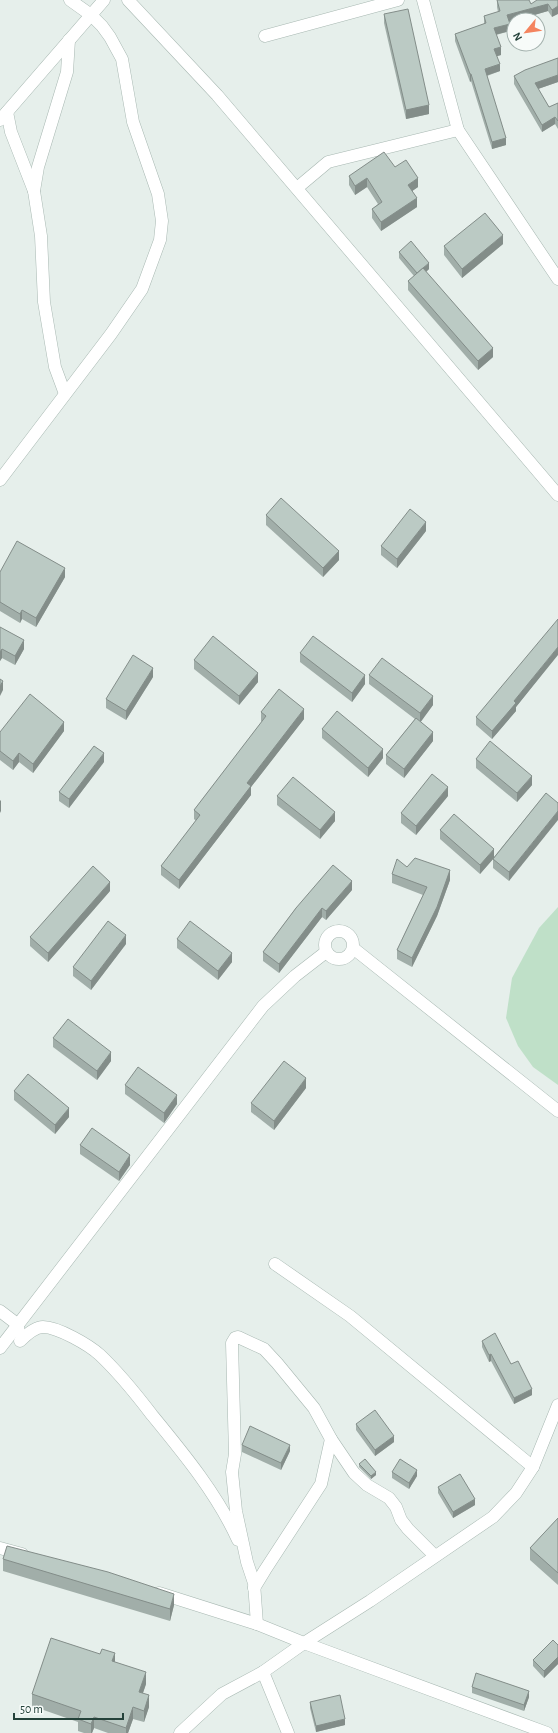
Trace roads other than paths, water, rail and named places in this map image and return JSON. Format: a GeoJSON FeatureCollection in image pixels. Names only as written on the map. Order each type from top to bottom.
{"type":"FeatureCollection","features":[{"type":"Feature","properties":{"kind":"street"},"geometry":{"type":"LineString","coordinates":[[0,480],[111,334],[142,289],[160,240],[162,222],[158,194],[133,122],[122,59],[110,37],[91,15],[70,0]]}},
{"type":"Feature","properties":{"kind":"street"},"geometry":{"type":"LineString","coordinates":[[65,394],[55,367],[44,302],[41,236],[34,191],[11,132],[3,116],[104,0]]}},
{"type":"Feature","properties":{"kind":"street"},"geometry":{"type":"LineString","coordinates":[[128,0],[217,95],[558,495]]}},
{"type":"Feature","properties":{"kind":"street"},"geometry":{"type":"LineString","coordinates":[[265,36],[398,0]]}},
{"type":"Feature","properties":{"kind":"street"},"geometry":{"type":"LineString","coordinates":[[423,0],[458,130],[558,279]]}},
{"type":"Feature","properties":{"kind":"street"},"geometry":{"type":"LineString","coordinates":[[34,191],[38,167],[67,72],[69,40]]}},
{"type":"Feature","properties":{"kind":"street"},"geometry":{"type":"LineString","coordinates":[[297,188],[328,162],[458,130]]}},
{"type":"Feature","properties":{"kind":"street"},"geometry":{"type":"LineString","coordinates":[[353,948],[350,955],[344,959],[330,957],[326,952],[325,939],[334,931],[346,933],[350,937],[353,948],[558,1111]]}},
{"type":"Feature","properties":{"kind":"street"},"geometry":{"type":"LineString","coordinates":[[0,1348],[263,1006],[295,976],[326,952]]}},
{"type":"Feature","properties":{"kind":"street"},"geometry":{"type":"LineString","coordinates":[[275,1264],[350,1316],[533,1467]]}},
{"type":"Feature","properties":{"kind":"street"},"geometry":{"type":"LineString","coordinates":[[0,1311],[17,1324],[20,1341],[27,1334],[42,1327],[55,1329],[100,1355],[134,1392],[204,1480],[231,1526],[247,1562]]}},
{"type":"Feature","properties":{"kind":"street"},"geometry":{"type":"LineString","coordinates":[[257,1624],[254,1588],[236,1511],[232,1472],[235,1447],[232,1399],[234,1378],[232,1343],[234,1338],[238,1337],[264,1349],[314,1408],[331,1439],[354,1473],[367,1485],[389,1498],[396,1508],[401,1520],[408,1529],[435,1556]]}},
{"type":"Feature","properties":{"kind":"street"},"geometry":{"type":"LineString","coordinates":[[180,1733],[222,1694],[263,1672],[493,1517],[516,1493],[533,1467],[558,1405]]}},
{"type":"Feature","properties":{"kind":"street"},"geometry":{"type":"LineString","coordinates":[[254,1588],[320,1484],[331,1439]]}},
{"type":"Feature","properties":{"kind":"street"},"geometry":{"type":"LineString","coordinates":[[0,1548],[37,1558]]}},
{"type":"Feature","properties":{"kind":"street"},"geometry":{"type":"LineString","coordinates":[[146,1589],[257,1624],[304,1643],[547,1733]]}},
{"type":"Feature","properties":{"kind":"street"},"geometry":{"type":"LineString","coordinates":[[263,1672],[288,1733]]}}]}
